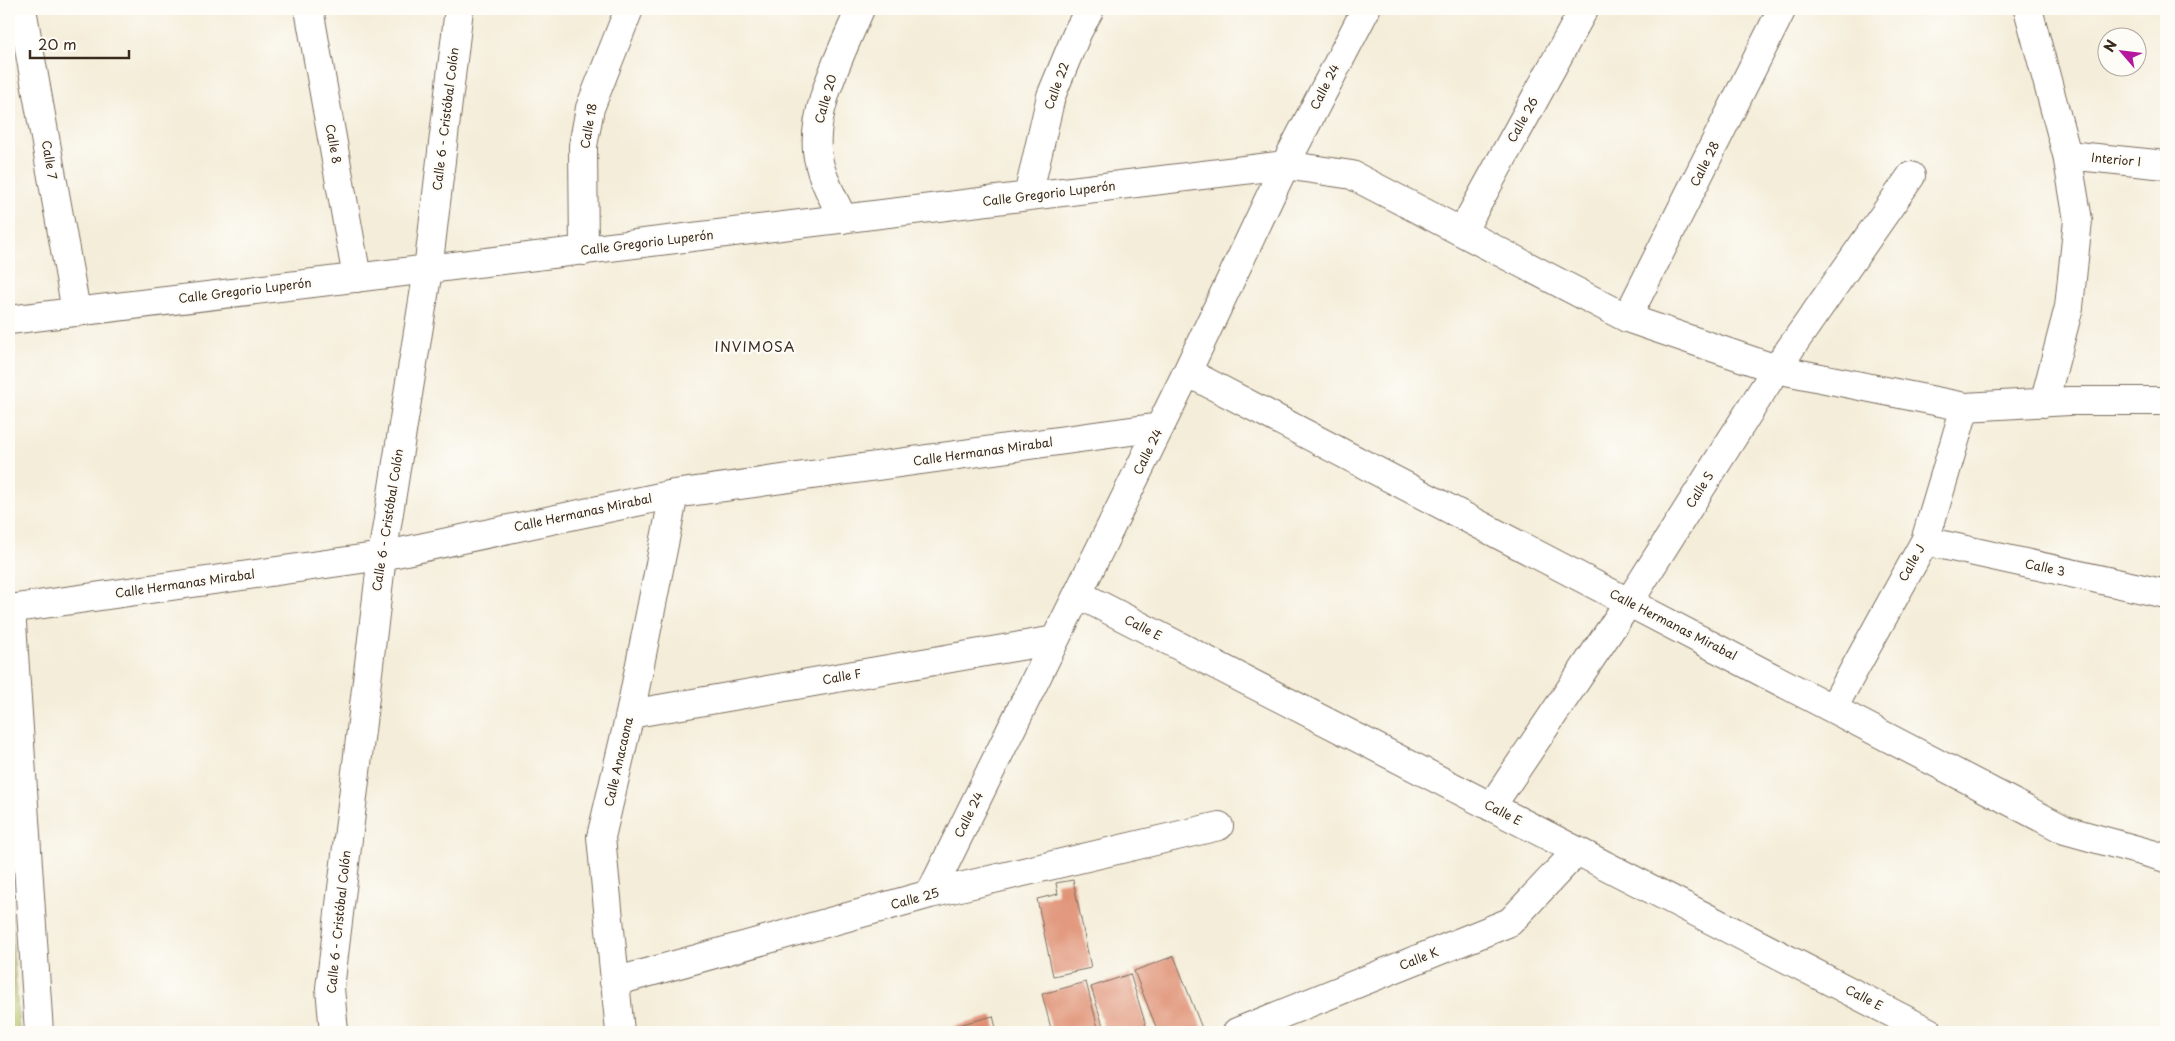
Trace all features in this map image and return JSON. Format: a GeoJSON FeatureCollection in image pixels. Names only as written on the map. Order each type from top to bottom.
{"type":"FeatureCollection","features":[{"type":"Feature","properties":{"kind":"street","name":"Calle 7"},"geometry":{"type":"LineString","coordinates":[[22,9],[76,311]]}},
{"type":"Feature","properties":{"kind":"street","name":"Calle 8"},"geometry":{"type":"LineString","coordinates":[[309,9],[357,278]]}},
{"type":"Feature","properties":{"kind":"street","name":"Calle 6 - Cristóbal Colón"},"geometry":{"type":"LineString","coordinates":[[334,1032],[330,988],[382,556],[428,270],[459,9]]}},
{"type":"Feature","properties":{"kind":"street","name":"Calle 18"},"geometry":{"type":"LineString","coordinates":[[584,250],[583,146],[590,108],[629,9]]}},
{"type":"Feature","properties":{"kind":"street","name":"Calle 20"},"geometry":{"type":"LineString","coordinates":[[843,219],[818,162],[817,127],[828,84],[860,9]]}},
{"type":"Feature","properties":{"kind":"street","name":"Calle 22"},"geometry":{"type":"LineString","coordinates":[[1028,196],[1050,96],[1078,31],[1090,9]]}},
{"type":"Feature","properties":{"kind":"street","name":"Calle 24"},"geometry":{"type":"LineString","coordinates":[[930,894],[1160,428],[1285,165],[1366,9]]}},
{"type":"Feature","properties":{"kind":"street","name":"Calle 26"},"geometry":{"type":"LineString","coordinates":[[1462,232],[1584,9]]}},
{"type":"Feature","properties":{"kind":"street","name":"Calle 28"},"geometry":{"type":"LineString","coordinates":[[1627,318],[1782,9]]}},
{"type":"Feature","properties":{"kind":"street"},"geometry":{"type":"LineString","coordinates":[[2028,9],[2067,155],[2078,220],[2070,307],[2044,403]]}},
{"type":"Feature","properties":{"kind":"street","name":"Interior I"},"geometry":{"type":"LineString","coordinates":[[2067,155],[2166,165]]}},
{"type":"Feature","properties":{"kind":"street","name":"Calle Gregorio Luperón"},"geometry":{"type":"LineString","coordinates":[[9,320],[1285,165],[1352,175],[1627,318],[1776,369],[1965,406],[2166,401]]}},
{"type":"Feature","properties":{"kind":"street","name":"Calle S"},"geometry":{"type":"LineString","coordinates":[[1491,807],[1629,602],[1776,369],[1912,176]]}},
{"type":"Feature","properties":{"kind":"street","name":"Calle Hermanas Mirabal"},"geometry":{"type":"LineString","coordinates":[[1187,372],[2065,830],[2166,858]]}},
{"type":"Feature","properties":{"kind":"street","name":"Calle J"},"geometry":{"type":"LineString","coordinates":[[1833,708],[1924,541],[1965,406]]}},
{"type":"Feature","properties":{"kind":"street","name":"Calle Hermanas Mirabal"},"geometry":{"type":"LineString","coordinates":[[10,608],[382,556],[674,494],[1160,428]]}},
{"type":"Feature","properties":{"kind":"street","name":"Calle Anacaona"},"geometry":{"type":"LineString","coordinates":[[620,1032],[601,837],[630,714],[674,494]]}},
{"type":"Feature","properties":{"kind":"street","name":"Calle 3"},"geometry":{"type":"LineString","coordinates":[[1924,541],[2166,594]]}},
{"type":"Feature","properties":{"kind":"street","name":"Calle E"},"geometry":{"type":"LineString","coordinates":[[1078,594],[1929,1032]]}},
{"type":"Feature","properties":{"kind":"street"},"geometry":{"type":"LineString","coordinates":[[10,608],[39,1032]]}},
{"type":"Feature","properties":{"kind":"street","name":"Calle F"},"geometry":{"type":"LineString","coordinates":[[630,714],[1055,640]]}},
{"type":"Feature","properties":{"kind":"street","name":"Calle 25"},"geometry":{"type":"LineString","coordinates":[[614,982],[930,894],[1219,826]]}},
{"type":"Feature","properties":{"kind":"street","name":"Calle K"},"geometry":{"type":"LineString","coordinates":[[1237,1032],[1510,922],[1577,851]]}},
{"type":"Feature","properties":{"kind":"green space"},"geometry":{"type":"Polygon","coordinates":[[[9,896],[19,1029],[9,1030],[9,896]]]}},
{"type":"Feature","properties":{"kind":"building"},"geometry":{"type":"Polygon","coordinates":[[[1073,880],[1091,968],[1053,976],[1037,899],[1058,894],[1056,883],[1073,880]]]}},
{"type":"Feature","properties":{"kind":"building"},"geometry":{"type":"Polygon","coordinates":[[[1174,956],[1203,1031],[1158,1032],[1134,971],[1174,956]]]}},
{"type":"Feature","properties":{"kind":"building"},"geometry":{"type":"Polygon","coordinates":[[[1130,974],[1148,1032],[1105,1032],[1091,987],[1130,974]]]}},
{"type":"Feature","properties":{"kind":"building"},"geometry":{"type":"Polygon","coordinates":[[[1086,982],[1099,1032],[1052,1032],[1042,994],[1086,982]]]}},
{"type":"Feature","properties":{"kind":"building"},"geometry":{"type":"Polygon","coordinates":[[[993,1016],[997,1032],[953,1032],[951,1027],[993,1016]]]}},
{"type":"Feature","properties":{"kind":"district","name":"INVIMOSA"},"geometry":{"type":"Point","coordinates":[755,347]}}]}
